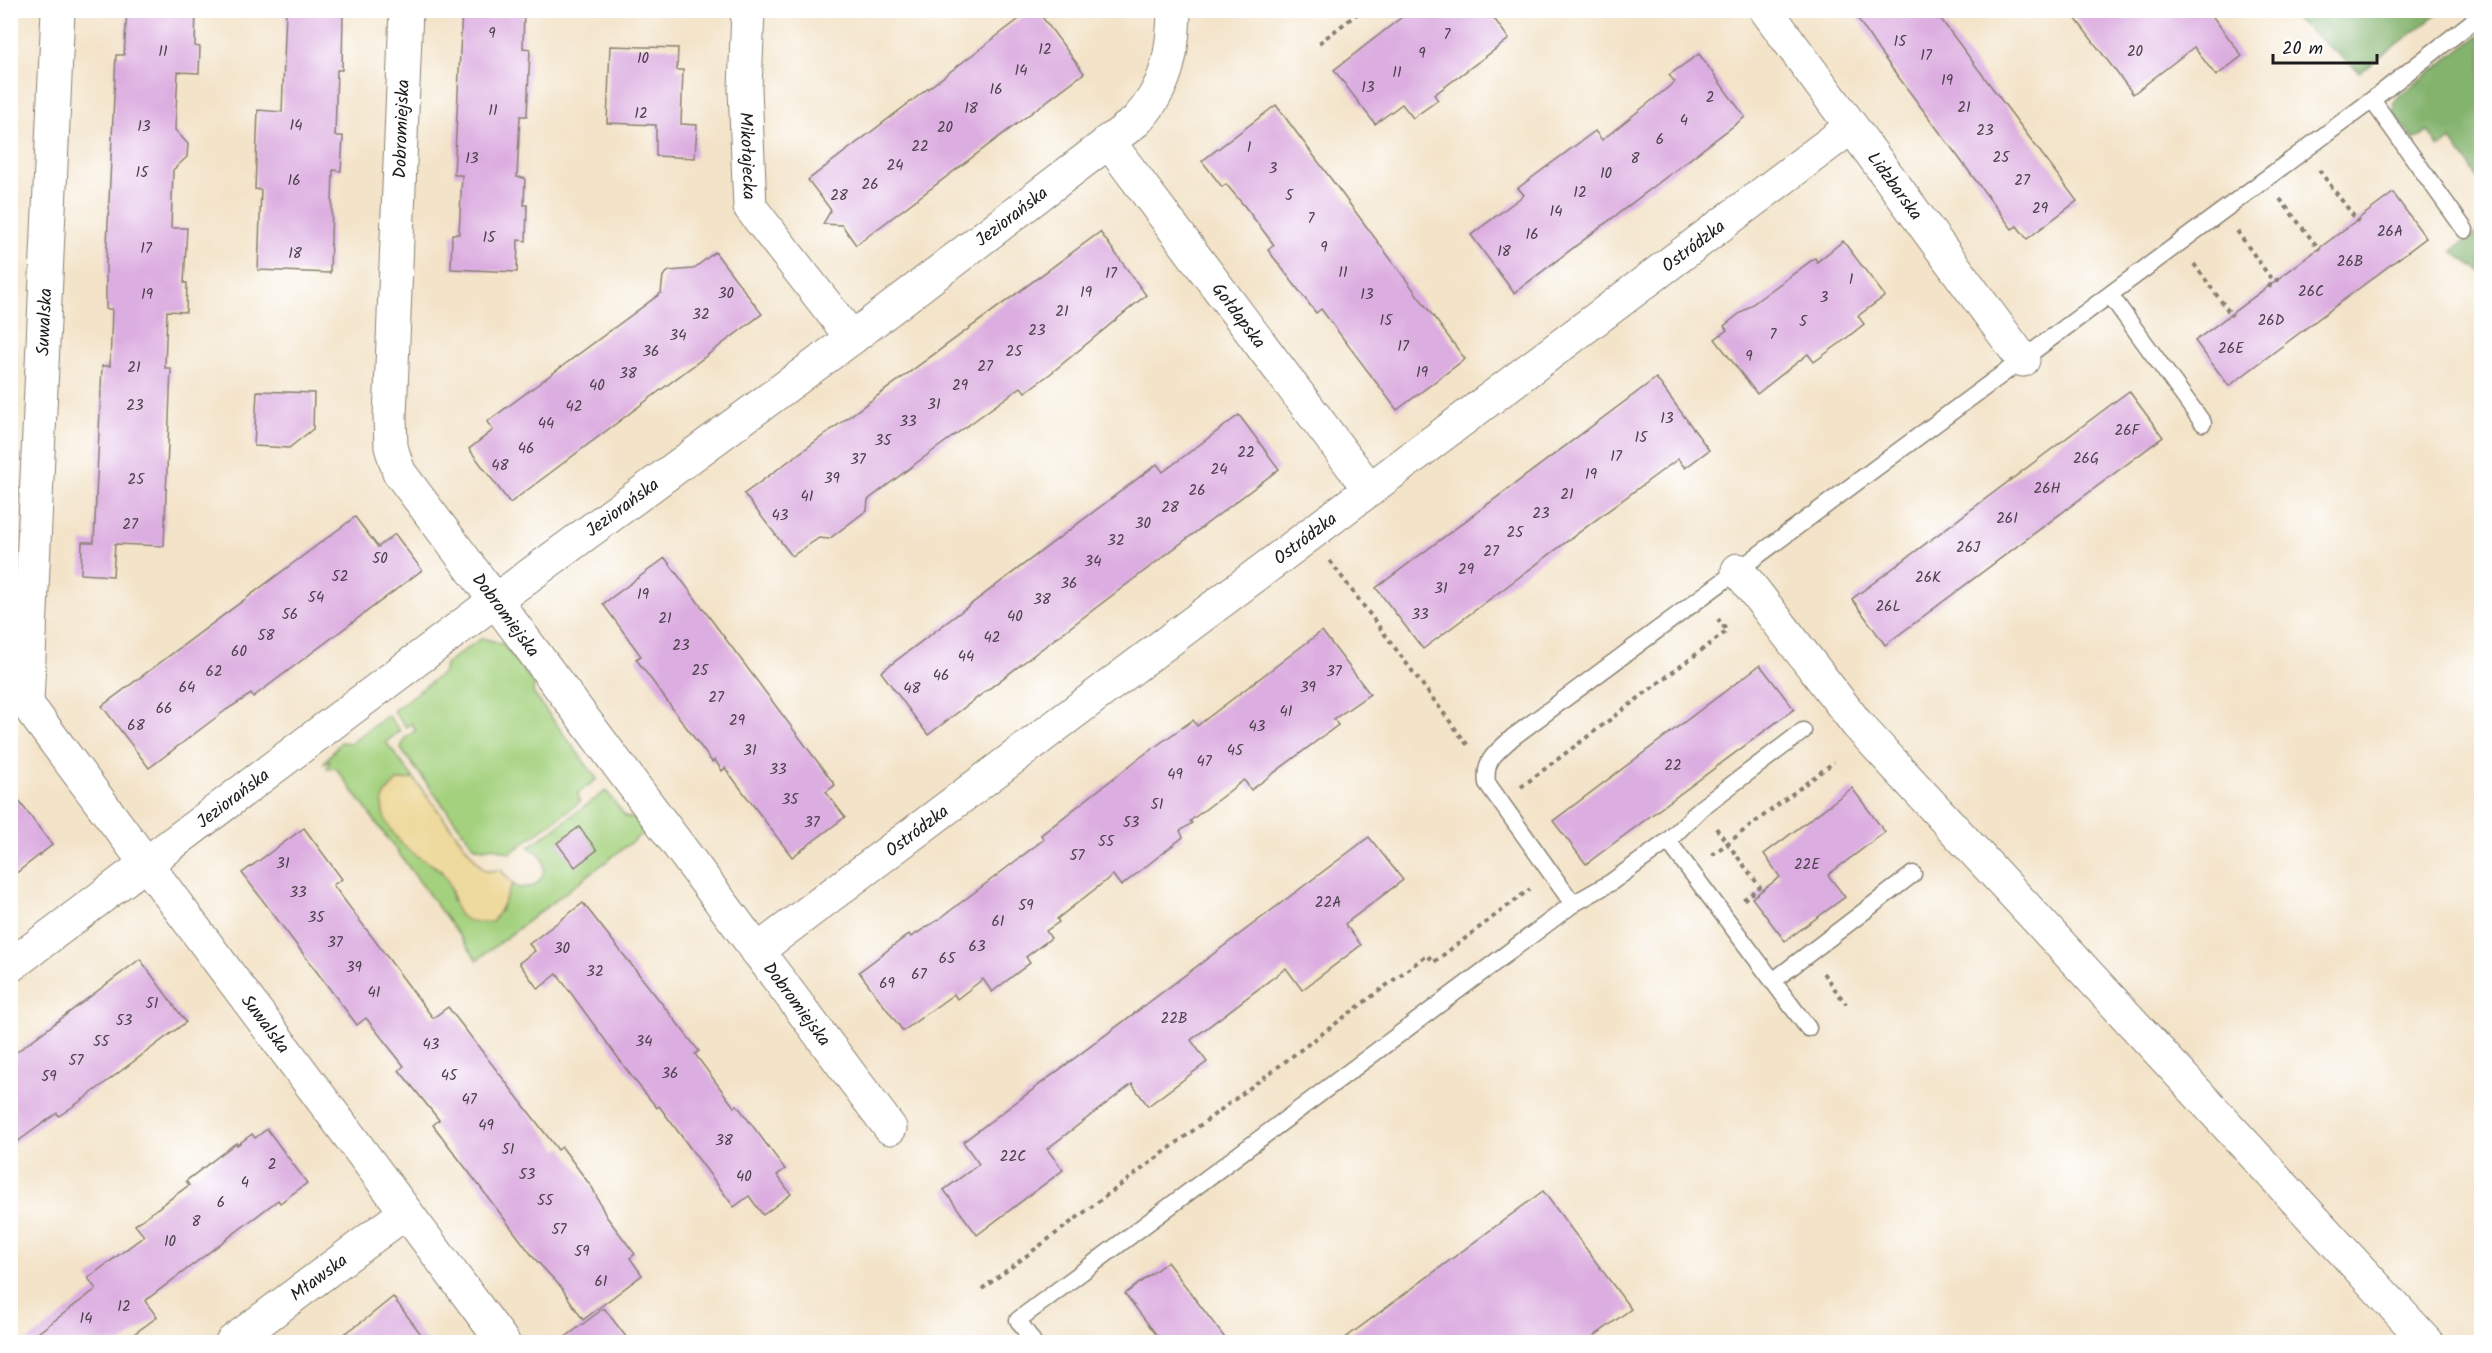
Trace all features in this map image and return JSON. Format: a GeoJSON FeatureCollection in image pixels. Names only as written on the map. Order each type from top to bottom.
{"type":"FeatureCollection","features":[{"type":"Feature","properties":{"kind":"street","name":"Suwalska"},"geometry":{"type":"LineString","coordinates":[[57,10],[20,637],[19,693],[503,1342]]}},
{"type":"Feature","properties":{"kind":"street","name":"Dobromiejska"},"geometry":{"type":"LineString","coordinates":[[406,10],[391,447],[399,472],[890,1128]]}},
{"type":"Feature","properties":{"kind":"street","name":"Mikołajecka"},"geometry":{"type":"LineString","coordinates":[[748,10],[745,89],[750,207],[852,338]]}},
{"type":"Feature","properties":{"kind":"street","name":"Jeziorańska"},"geometry":{"type":"LineString","coordinates":[[10,966],[496,600],[852,338],[1136,121],[1163,84],[1173,50],[1174,10]]}},
{"type":"Feature","properties":{"kind":"street","name":"Lidzbarska"},"geometry":{"type":"LineString","coordinates":[[1766,10],[2023,360]]}},
{"type":"Feature","properties":{"kind":"street","name":"Ostródzka"},"geometry":{"type":"LineString","coordinates":[[757,951],[1851,127]]}},
{"type":"Feature","properties":{"kind":"street","name":"Gołdapska"},"geometry":{"type":"LineString","coordinates":[[1108,141],[1370,490]]}},
{"type":"Feature","properties":{"kind":"street"},"geometry":{"type":"LineString","coordinates":[[1744,577],[1857,724],[2427,1342]]}},
{"type":"Feature","properties":{"kind":"street","name":"Mławska"},"geometry":{"type":"LineString","coordinates":[[232,1342],[405,1212]]}},
{"type":"Feature","properties":{"kind":"lane"},"geometry":{"type":"LineString","coordinates":[[1573,904],[1487,783],[1485,769],[1492,756],[1513,737],[1744,577],[2023,360],[2372,100],[2481,14]]}},
{"type":"Feature","properties":{"kind":"lane"},"geometry":{"type":"LineString","coordinates":[[2372,100],[2465,230]]}},
{"type":"Feature","properties":{"kind":"lane"},"geometry":{"type":"LineString","coordinates":[[2110,295],[2204,423]]}},
{"type":"Feature","properties":{"kind":"lane"},"geometry":{"type":"LineString","coordinates":[[1033,1342],[1018,1320],[1573,904],[1610,883],[1668,841],[1701,808],[1803,731]]}},
{"type":"Feature","properties":{"kind":"lane"},"geometry":{"type":"LineString","coordinates":[[1668,841],[1808,1028]]}},
{"type":"Feature","properties":{"kind":"lane"},"geometry":{"type":"LineString","coordinates":[[1773,981],[1913,874]]}},
{"type":"Feature","properties":{"kind":"path"},"geometry":{"type":"LineString","coordinates":[[1319,43],[1362,10]]}},
{"type":"Feature","properties":{"kind":"path"},"geometry":{"type":"LineString","coordinates":[[2318,168],[2358,222]]}},
{"type":"Feature","properties":{"kind":"path"},"geometry":{"type":"LineString","coordinates":[[2279,197],[2320,250]]}},
{"type":"Feature","properties":{"kind":"path"},"geometry":{"type":"LineString","coordinates":[[2236,230],[2272,279],[2281,280]]}},
{"type":"Feature","properties":{"kind":"path"},"geometry":{"type":"LineString","coordinates":[[2193,262],[2232,316]]}},
{"type":"Feature","properties":{"kind":"path"},"geometry":{"type":"LineString","coordinates":[[2269,288],[2272,279]]}},
{"type":"Feature","properties":{"kind":"path"},"geometry":{"type":"LineString","coordinates":[[1310,534],[1485,769]]}},
{"type":"Feature","properties":{"kind":"path"},"geometry":{"type":"LineString","coordinates":[[1516,791],[1728,631],[1712,611],[1744,577]]}},
{"type":"Feature","properties":{"kind":"path"},"geometry":{"type":"LineString","coordinates":[[1712,855],[1834,762]]}},
{"type":"Feature","properties":{"kind":"path"},"geometry":{"type":"LineString","coordinates":[[1701,808],[1760,887],[1723,915]]}},
{"type":"Feature","properties":{"kind":"path"},"geometry":{"type":"LineString","coordinates":[[982,1289],[1427,955],[1434,962],[1552,875]]}},
{"type":"Feature","properties":{"kind":"path"},"geometry":{"type":"LineString","coordinates":[[1808,954],[1846,1004]]}},
{"type":"Feature","properties":{"kind":"green space"},"geometry":{"type":"Polygon","coordinates":[[[2286,11],[2442,11],[2360,72],[2286,11]]]}},
{"type":"Feature","properties":{"kind":"green space"},"geometry":{"type":"Polygon","coordinates":[[[2481,34],[2481,182],[2451,140],[2439,148],[2428,131],[2414,140],[2393,113],[2394,102],[2399,96],[2481,34]]]}},
{"type":"Feature","properties":{"kind":"green space"},"geometry":{"type":"Polygon","coordinates":[[[2481,230],[2481,272],[2452,251],[2481,230]]]}},
{"type":"Feature","properties":{"kind":"green space"},"geometry":{"type":"Polygon","coordinates":[[[482,638],[503,644],[534,684],[533,693],[597,779],[578,793],[580,802],[510,853],[493,847],[483,849],[474,846],[401,749],[404,739],[416,730],[411,723],[406,727],[393,711],[444,672],[445,664],[482,638]]]}},
{"type":"Feature","properties":{"kind":"green space"},"geometry":{"type":"Polygon","coordinates":[[[388,715],[400,731],[386,742],[414,779],[397,781],[400,842],[445,876],[450,884],[452,901],[501,911],[505,897],[513,884],[519,888],[534,886],[543,875],[544,864],[541,855],[529,847],[606,791],[626,817],[643,820],[650,828],[477,960],[336,768],[327,769],[330,761],[323,764],[341,742],[351,743],[388,715]]]}},
{"type":"Feature","properties":{"kind":"sand"},"geometry":{"type":"Polygon","coordinates":[[[414,779],[482,868],[487,871],[501,870],[513,884],[492,922],[476,922],[465,919],[459,914],[448,881],[441,871],[410,851],[390,829],[383,812],[385,795],[397,781],[414,779]]]}},
{"type":"Feature","properties":{"kind":"building"},"geometry":{"type":"Polygon","coordinates":[[[127,10],[196,10],[195,46],[200,47],[199,73],[178,72],[175,130],[188,144],[187,157],[173,170],[171,228],[187,228],[184,283],[187,283],[186,312],[167,311],[165,368],[171,368],[164,546],[115,544],[113,576],[81,574],[82,542],[94,542],[102,366],[110,366],[112,309],[106,309],[106,265],[112,138],[116,55],[124,55],[127,10]]]}},
{"type":"Feature","properties":{"kind":"building"},"geometry":{"type":"Polygon","coordinates":[[[286,10],[343,10],[342,70],[337,70],[335,136],[343,136],[341,171],[333,170],[330,273],[258,270],[261,190],[255,189],[258,110],[282,112],[286,10]]]}},
{"type":"Feature","properties":{"kind":"building"},"geometry":{"type":"Polygon","coordinates":[[[462,10],[524,10],[523,48],[530,49],[527,116],[520,116],[517,177],[525,178],[524,205],[527,205],[526,241],[518,240],[517,272],[451,269],[452,234],[459,234],[462,175],[454,175],[462,10]]]}},
{"type":"Feature","properties":{"kind":"building"},"geometry":{"type":"Polygon","coordinates":[[[1031,10],[1037,10],[1084,73],[856,245],[842,225],[823,224],[831,210],[808,180],[1031,10]]]}},
{"type":"Feature","properties":{"kind":"building"},"geometry":{"type":"Polygon","coordinates":[[[1411,10],[1488,10],[1509,39],[1434,95],[1438,100],[1413,118],[1402,104],[1375,124],[1334,70],[1411,10]]]}},
{"type":"Feature","properties":{"kind":"building"},"geometry":{"type":"Polygon","coordinates":[[[1852,10],[1934,10],[2077,201],[2027,239],[2017,226],[2012,229],[1879,51],[1852,10]]]}},
{"type":"Feature","properties":{"kind":"building"},"geometry":{"type":"Polygon","coordinates":[[[2069,10],[2208,10],[2242,56],[2216,76],[2194,47],[2133,94],[2069,10]]]}},
{"type":"Feature","properties":{"kind":"building"},"geometry":{"type":"Polygon","coordinates":[[[610,46],[678,48],[677,70],[683,70],[681,124],[697,125],[695,158],[656,156],[656,125],[607,123],[610,46]]]}},
{"type":"Feature","properties":{"kind":"building"},"geometry":{"type":"Polygon","coordinates":[[[1699,54],[1745,117],[1514,293],[1471,235],[1524,195],[1518,188],[1595,131],[1602,140],[1675,82],[1669,75],[1699,54]]]}},
{"type":"Feature","properties":{"kind":"building"},"geometry":{"type":"Polygon","coordinates":[[[1276,105],[1465,359],[1397,410],[1321,309],[1316,313],[1268,250],[1274,245],[1246,208],[1226,184],[1222,187],[1202,161],[1276,105]]]}},
{"type":"Feature","properties":{"kind":"building"},"geometry":{"type":"Polygon","coordinates":[[[2393,193],[2426,238],[2229,386],[2195,341],[2393,193]]]}},
{"type":"Feature","properties":{"kind":"building"},"geometry":{"type":"Polygon","coordinates":[[[1100,232],[1146,295],[1050,374],[1025,392],[1021,387],[868,500],[867,510],[829,539],[819,538],[792,556],[744,494],[1100,232]]]}},
{"type":"Feature","properties":{"kind":"building"},"geometry":{"type":"Polygon","coordinates":[[[1843,241],[1885,296],[1858,316],[1864,324],[1839,344],[1814,362],[1808,354],[1757,394],[1715,339],[1727,330],[1724,326],[1739,314],[1815,258],[1817,262],[1843,241]]]}},
{"type":"Feature","properties":{"kind":"building"},"geometry":{"type":"Polygon","coordinates":[[[715,252],[762,314],[510,503],[469,449],[493,430],[487,422],[661,293],[663,276],[669,271],[693,269],[715,252]]]}},
{"type":"Feature","properties":{"kind":"building"},"geometry":{"type":"Polygon","coordinates":[[[1656,378],[1709,450],[1685,468],[1678,459],[1423,649],[1376,588],[1656,378]]]}},
{"type":"Feature","properties":{"kind":"building"},"geometry":{"type":"Polygon","coordinates":[[[257,391],[314,393],[313,429],[289,448],[254,446],[257,391]]]}},
{"type":"Feature","properties":{"kind":"building"},"geometry":{"type":"Polygon","coordinates":[[[2129,391],[2163,437],[1885,645],[1852,599],[2129,391]]]}},
{"type":"Feature","properties":{"kind":"building"},"geometry":{"type":"Polygon","coordinates":[[[1239,415],[1279,469],[928,735],[881,672],[1157,464],[1163,472],[1239,415]]]}},
{"type":"Feature","properties":{"kind":"building"},"geometry":{"type":"Polygon","coordinates":[[[355,517],[378,547],[395,534],[422,570],[253,697],[251,694],[226,710],[149,768],[102,706],[355,517]]]}},
{"type":"Feature","properties":{"kind":"building"},"geometry":{"type":"Polygon","coordinates":[[[665,558],[835,785],[826,792],[845,817],[792,857],[725,768],[722,771],[715,760],[712,762],[636,659],[641,656],[603,604],[665,558]]]}},
{"type":"Feature","properties":{"kind":"building"},"geometry":{"type":"Polygon","coordinates":[[[1322,631],[1370,694],[1334,719],[1338,725],[1251,790],[1244,780],[1190,821],[1192,823],[1180,831],[1183,837],[1121,886],[1113,875],[1057,919],[1059,922],[1046,931],[1051,938],[1026,957],[1030,963],[992,992],[983,979],[957,999],[954,994],[903,1031],[859,972],[909,934],[911,937],[938,920],[996,876],[1044,839],[1041,835],[1142,756],[1193,720],[1197,726],[1322,631]]]}},
{"type":"Feature","properties":{"kind":"building"},"geometry":{"type":"Polygon","coordinates":[[[1760,665],[1794,709],[1586,864],[1553,821],[1760,665]]]}},
{"type":"Feature","properties":{"kind":"building"},"geometry":{"type":"Polygon","coordinates":[[[1852,788],[1885,832],[1828,875],[1845,897],[1785,941],[1752,898],[1780,877],[1764,854],[1852,788]]]}},
{"type":"Feature","properties":{"kind":"building"},"geometry":{"type":"Polygon","coordinates":[[[10,789],[52,845],[10,878],[10,789]]]}},
{"type":"Feature","properties":{"kind":"building"},"geometry":{"type":"Polygon","coordinates":[[[579,827],[597,850],[575,867],[557,843],[579,827]]]}},
{"type":"Feature","properties":{"kind":"building"},"geometry":{"type":"Polygon","coordinates":[[[304,828],[342,879],[333,885],[433,1018],[448,1007],[558,1150],[562,1147],[593,1189],[606,1216],[635,1254],[630,1258],[642,1275],[583,1320],[561,1287],[534,1258],[433,1125],[439,1120],[399,1070],[404,1066],[366,1018],[357,1025],[242,873],[304,828]]]}},
{"type":"Feature","properties":{"kind":"building"},"geometry":{"type":"Polygon","coordinates":[[[1369,837],[1403,880],[1345,924],[1361,945],[1302,990],[1286,968],[1191,1040],[1207,1062],[1148,1106],[1132,1084],[1047,1149],[1063,1170],[977,1235],[944,1190],[979,1164],[963,1142],[1369,837]]]}},
{"type":"Feature","properties":{"kind":"building"},"geometry":{"type":"Polygon","coordinates":[[[583,903],[699,1051],[695,1054],[734,1107],[737,1105],[785,1169],[777,1175],[791,1194],[763,1215],[749,1196],[734,1207],[659,1106],[657,1108],[632,1077],[557,974],[538,989],[519,963],[535,951],[529,944],[583,903]]]}},
{"type":"Feature","properties":{"kind":"building"},"geometry":{"type":"Polygon","coordinates":[[[140,959],[186,1022],[85,1098],[59,1116],[57,1113],[10,1147],[10,1057],[140,959]]]}},
{"type":"Feature","properties":{"kind":"building"},"geometry":{"type":"Polygon","coordinates":[[[267,1129],[307,1183],[280,1203],[278,1200],[145,1301],[157,1317],[123,1342],[26,1342],[96,1289],[88,1278],[144,1236],[135,1225],[189,1185],[186,1181],[236,1143],[237,1145],[252,1134],[255,1138],[267,1129]]]}},
{"type":"Feature","properties":{"kind":"building"},"geometry":{"type":"Polygon","coordinates":[[[1543,1191],[1631,1309],[1586,1342],[1340,1342],[1543,1191]]]}},
{"type":"Feature","properties":{"kind":"building"},"geometry":{"type":"Polygon","coordinates":[[[1167,1262],[1228,1342],[1162,1342],[1125,1294],[1167,1262]]]}},
{"type":"Feature","properties":{"kind":"building"},"geometry":{"type":"Polygon","coordinates":[[[393,1297],[427,1342],[333,1342],[367,1318],[393,1297]]]}},
{"type":"Feature","properties":{"kind":"building"},"geometry":{"type":"Polygon","coordinates":[[[604,1308],[630,1342],[559,1342],[604,1308]]]}}]}
